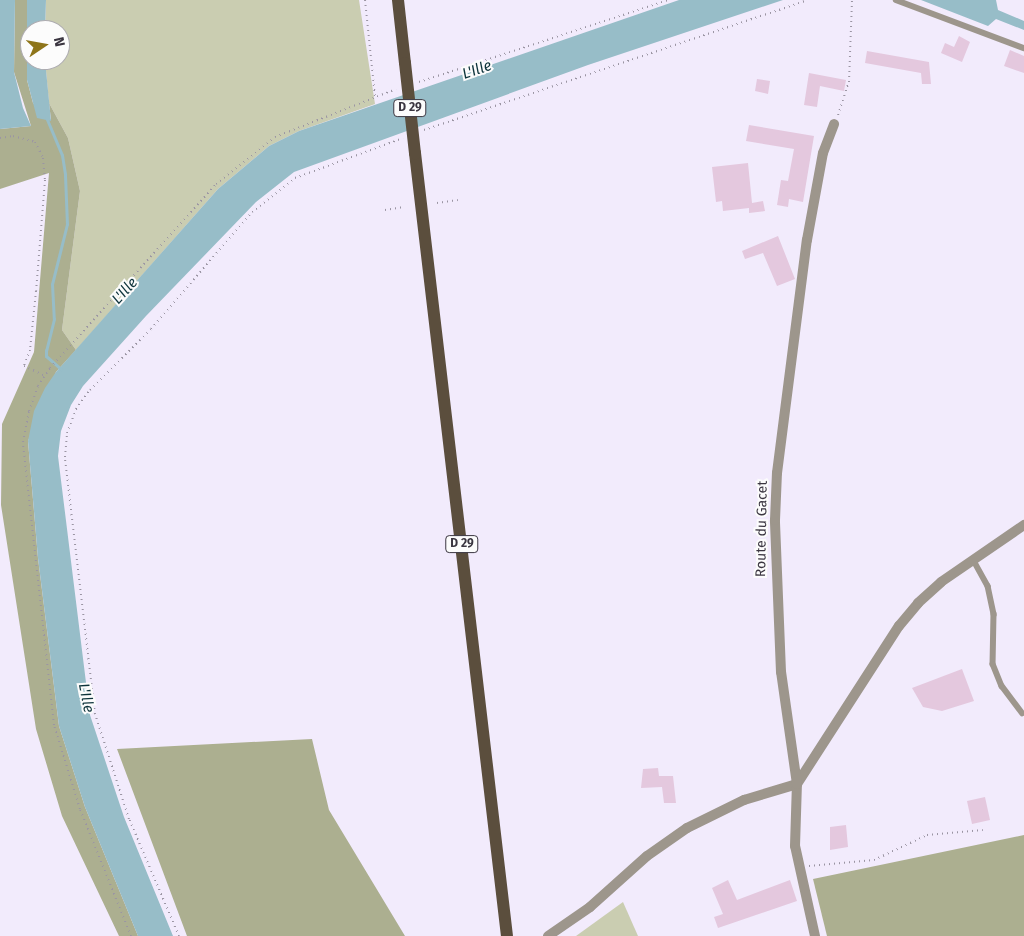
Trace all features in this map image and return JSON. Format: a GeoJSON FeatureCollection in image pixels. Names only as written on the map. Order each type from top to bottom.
{"type":"FeatureCollection","features":[{"type":"Feature","properties":{"kind":"main road","name":"D 29"},"geometry":{"type":"LineString","coordinates":[[398,0],[507,936]]}},
{"type":"Feature","properties":{"kind":"street","name":"Route du Gacet"},"geometry":{"type":"LineString","coordinates":[[815,936],[797,867],[796,784],[781,672],[776,602],[777,473],[811,216],[823,153],[834,124]]}},
{"type":"Feature","properties":{"kind":"street"},"geometry":{"type":"LineString","coordinates":[[548,936],[590,907],[647,856],[687,828],[744,800],[796,784],[899,626],[941,582],[1024,525]]}},
{"type":"Feature","properties":{"kind":"lane"},"geometry":{"type":"LineString","coordinates":[[896,0],[1024,48]]}},
{"type":"Feature","properties":{"kind":"lane"},"geometry":{"type":"LineString","coordinates":[[973,559],[988,586],[994,614],[993,664],[1002,686],[1022,713]]}},
{"type":"Feature","properties":{"kind":"path"},"geometry":{"type":"LineString","coordinates":[[365,0],[375,96]]}},
{"type":"Feature","properties":{"kind":"path"},"geometry":{"type":"LineString","coordinates":[[413,84],[669,0]]}},
{"type":"Feature","properties":{"kind":"path"},"geometry":{"type":"LineString","coordinates":[[423,131],[807,0]]}},
{"type":"Feature","properties":{"kind":"path"},"geometry":{"type":"LineString","coordinates":[[834,124],[849,82],[852,0]]}},
{"type":"Feature","properties":{"kind":"path"},"geometry":{"type":"LineString","coordinates":[[131,936],[80,809],[54,725],[23,442],[29,411],[44,376],[58,358],[216,184],[252,153],[275,137],[375,96],[403,87]]}},
{"type":"Feature","properties":{"kind":"path"},"geometry":{"type":"LineString","coordinates":[[0,138],[14,136],[35,142],[43,158],[45,180],[36,291],[30,350],[24,366],[44,376]]}},
{"type":"Feature","properties":{"kind":"path"},"geometry":{"type":"LineString","coordinates":[[178,936],[129,819],[95,714],[65,457],[67,434],[76,409],[90,390],[151,329],[252,212],[295,178],[404,137]]}},
{"type":"Feature","properties":{"kind":"path"},"geometry":{"type":"LineString","coordinates":[[437,203],[458,200]]}},
{"type":"Feature","properties":{"kind":"path"},"geometry":{"type":"LineString","coordinates":[[385,210],[404,207]]}},
{"type":"Feature","properties":{"kind":"path"},"geometry":{"type":"LineString","coordinates":[[797,867],[874,860],[927,835],[983,830]]}},
{"type":"Feature","properties":{"kind":"green space"},"geometry":{"type":"Polygon","coordinates":[[[15,0],[27,0],[27,20],[20,20],[20,70],[27,70],[27,80],[33,103],[51,120],[49,103],[68,138],[80,191],[62,330],[76,350],[56,372],[28,441],[38,558],[59,726],[85,807],[138,936],[119,936],[62,816],[36,729],[1,505],[2,424],[34,352],[49,173],[0,189],[0,129],[31,126],[14,72],[15,0]]]}},
{"type":"Feature","properties":{"kind":"green space"},"geometry":{"type":"Polygon","coordinates":[[[46,0],[359,0],[375,104],[299,131],[269,146],[218,189],[76,350],[62,330],[80,191],[68,138],[49,103],[46,70],[70,70],[70,20],[45,20],[46,0]]]}},
{"type":"Feature","properties":{"kind":"green space"},"geometry":{"type":"Polygon","coordinates":[[[312,739],[329,810],[405,936],[187,936],[117,749],[312,739]]]}},
{"type":"Feature","properties":{"kind":"green space"},"geometry":{"type":"Polygon","coordinates":[[[1024,835],[1024,936],[827,936],[813,879],[1024,835]]]}},
{"type":"Feature","properties":{"kind":"green space"},"geometry":{"type":"Polygon","coordinates":[[[623,902],[638,936],[576,936],[623,902]]]}},
{"type":"Feature","properties":{"kind":"water"},"geometry":{"type":"Polygon","coordinates":[[[0,0],[15,0],[14,72],[23,108],[31,126],[0,129],[0,0]]]}},
{"type":"Feature","properties":{"kind":"water"},"geometry":{"type":"Polygon","coordinates":[[[27,0],[46,0],[45,20],[27,20],[27,0]]]}},
{"type":"Feature","properties":{"kind":"water","name":"L'Ille"},"geometry":{"type":"Polygon","coordinates":[[[679,0],[783,0],[588,65],[294,172],[256,202],[146,316],[83,386],[71,405],[61,431],[58,456],[90,715],[124,817],[173,936],[138,936],[85,807],[59,726],[38,558],[28,441],[34,411],[45,388],[56,372],[218,189],[269,146],[299,131],[679,0]]]}},
{"type":"Feature","properties":{"kind":"water"},"geometry":{"type":"Polygon","coordinates":[[[921,0],[996,0],[998,10],[1024,21],[1024,30],[996,19],[988,26],[921,0]]]}},
{"type":"Feature","properties":{"kind":"water"},"geometry":{"type":"Polygon","coordinates":[[[27,70],[46,70],[51,121],[37,118],[27,80],[27,70]]]}},
{"type":"Feature","properties":{"kind":"building"},"geometry":{"type":"Polygon","coordinates":[[[959,36],[970,42],[962,62],[941,53],[945,43],[954,47],[959,36]]]}},
{"type":"Feature","properties":{"kind":"building"},"geometry":{"type":"Polygon","coordinates":[[[1010,50],[1024,56],[1024,73],[1004,66],[1010,50]]]}},
{"type":"Feature","properties":{"kind":"building"},"geometry":{"type":"Polygon","coordinates":[[[867,51],[929,62],[931,84],[922,84],[921,73],[865,63],[867,51]]]}},
{"type":"Feature","properties":{"kind":"building"},"geometry":{"type":"Polygon","coordinates":[[[809,73],[846,80],[844,91],[820,86],[817,107],[804,105],[809,73]]]}},
{"type":"Feature","properties":{"kind":"building"},"geometry":{"type":"Polygon","coordinates":[[[757,79],[770,81],[768,94],[755,91],[757,79]]]}},
{"type":"Feature","properties":{"kind":"building"},"geometry":{"type":"Polygon","coordinates":[[[749,125],[814,136],[803,202],[789,199],[788,207],[777,205],[781,180],[788,181],[794,149],[746,141],[749,125]]]}},
{"type":"Feature","properties":{"kind":"building"},"geometry":{"type":"Polygon","coordinates":[[[748,163],[752,203],[763,201],[765,211],[749,213],[749,208],[723,211],[722,201],[716,202],[712,167],[748,163]]]}},
{"type":"Feature","properties":{"kind":"building"},"geometry":{"type":"Polygon","coordinates":[[[778,236],[795,279],[777,286],[763,253],[745,259],[742,251],[778,236]]]}},
{"type":"Feature","properties":{"kind":"building"},"geometry":{"type":"Polygon","coordinates":[[[962,669],[974,701],[942,711],[923,707],[912,688],[962,669]]]}},
{"type":"Feature","properties":{"kind":"building"},"geometry":{"type":"Polygon","coordinates":[[[658,768],[659,776],[673,776],[676,803],[664,803],[662,787],[641,788],[643,769],[658,768]]]}},
{"type":"Feature","properties":{"kind":"building"},"geometry":{"type":"Polygon","coordinates":[[[985,797],[990,820],[972,824],[967,801],[985,797]]]}},
{"type":"Feature","properties":{"kind":"building"},"geometry":{"type":"Polygon","coordinates":[[[846,825],[848,847],[830,850],[830,827],[846,825]]]}},
{"type":"Feature","properties":{"kind":"building"},"geometry":{"type":"Polygon","coordinates":[[[728,880],[737,900],[790,880],[797,901],[718,928],[714,917],[723,914],[712,888],[728,880]]]}},
{"type":"Feature","properties":{"kind":"waterway"},"geometry":{"type":"LineString","coordinates":[[46,117],[62,155],[65,175],[67,224],[52,284],[54,319],[46,350],[46,356],[61,369]]}}]}
